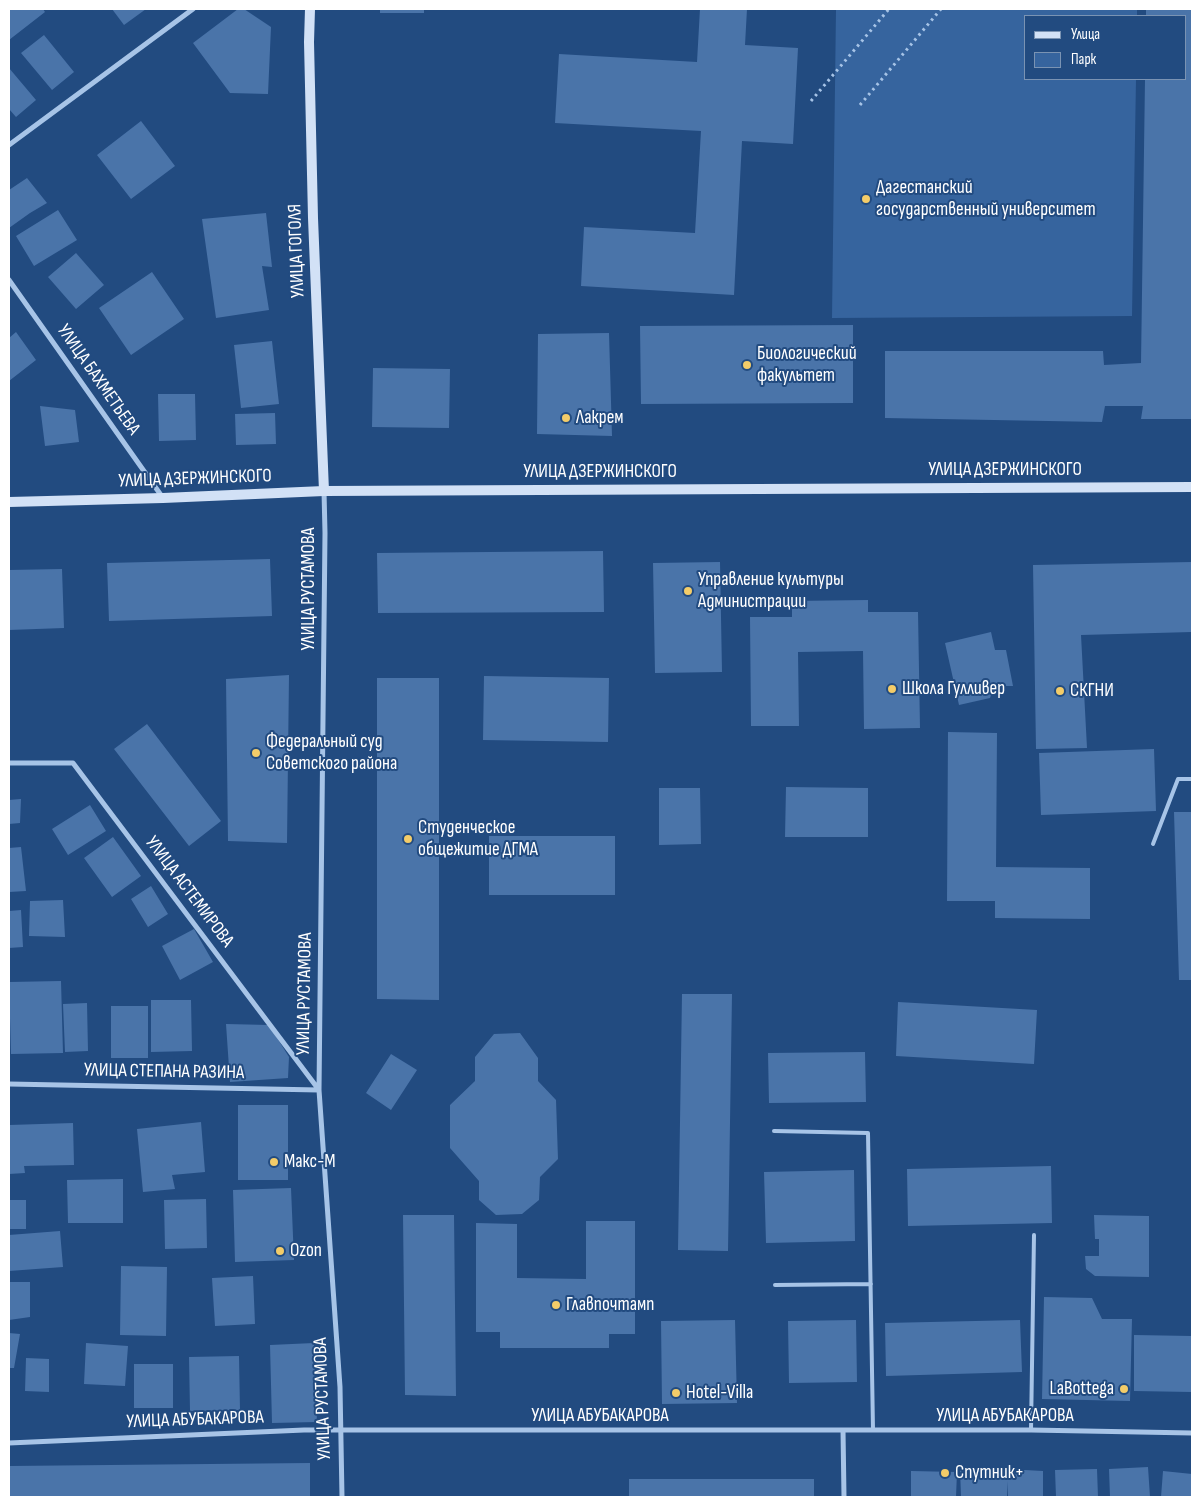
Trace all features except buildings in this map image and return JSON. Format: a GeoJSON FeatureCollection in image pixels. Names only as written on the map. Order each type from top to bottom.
{"type":"FeatureCollection","features":[{"type":"Feature","properties":{"kind":"street"},"geometry":{"type":"LineString","coordinates":[[9,145],[194,9]]}},
{"type":"Feature","properties":{"kind":"street","name":"УЛИЦА ГОГОЛЯ"},"geometry":{"type":"LineString","coordinates":[[310,9],[313,218],[324,491]]}},
{"type":"Feature","properties":{"kind":"street","name":"УЛИЦА БАХМЕТЬЕВА"},"geometry":{"type":"LineString","coordinates":[[9,280],[163,498]]}},
{"type":"Feature","properties":{"kind":"street","name":"УЛИЦА ДЗЕРЖИНСКОГО"},"geometry":{"type":"LineString","coordinates":[[9,502],[324,491],[1192,487]]}},
{"type":"Feature","properties":{"kind":"street","name":"УЛИЦА РУСТАМОВА"},"geometry":{"type":"LineString","coordinates":[[324,491],[319,1090],[340,1386],[342,1497]]}},
{"type":"Feature","properties":{"kind":"street","name":"УЛИЦА АСТЕМИРОВА"},"geometry":{"type":"LineString","coordinates":[[9,763],[73,763],[319,1090]]}},
{"type":"Feature","properties":{"kind":"street","name":"УЛИЦА СТЕПАНА РАЗИНА"},"geometry":{"type":"LineString","coordinates":[[9,1084],[319,1090]]}},
{"type":"Feature","properties":{"kind":"street","name":"УЛИЦА АБУБАКАРОВА"},"geometry":{"type":"LineString","coordinates":[[9,1443],[304,1430],[1031,1430],[1192,1433]]}},
{"type":"Feature","properties":{"kind":"street"},"geometry":{"type":"LineString","coordinates":[[842,1430],[844,1497]]}},
{"type":"Feature","properties":{"kind":"lane"},"geometry":{"type":"LineString","coordinates":[[1153,844],[1178,779],[1192,779]]}},
{"type":"Feature","properties":{"kind":"lane"},"geometry":{"type":"LineString","coordinates":[[774,1130],[868,1133],[874,1430]]}},
{"type":"Feature","properties":{"kind":"lane"},"geometry":{"type":"LineString","coordinates":[[1031,1430],[1034,1235]]}},
{"type":"Feature","properties":{"kind":"lane"},"geometry":{"type":"LineString","coordinates":[[775,1285],[871,1284]]}},
{"type":"Feature","properties":{"kind":"path"},"geometry":{"type":"LineString","coordinates":[[811,101],[889,9]]}},
{"type":"Feature","properties":{"kind":"path"},"geometry":{"type":"LineString","coordinates":[[860,106],[940,9]]}},
{"type":"Feature","properties":{"kind":"green space"},"geometry":{"type":"Polygon","coordinates":[[[836,9],[1137,9],[1137,15],[1024,15],[1024,80],[1136,80],[1132,316],[832,318],[836,9]]]}},
{"type":"Feature","properties":{"kind":"place","name":"Дагестанский государственный университет"},"geometry":{"type":"Point","coordinates":[866,199]}},
{"type":"Feature","properties":{"kind":"place","name":"Биологический факультет"},"geometry":{"type":"Point","coordinates":[747,365]}},
{"type":"Feature","properties":{"kind":"place","name":"Лакрем"},"geometry":{"type":"Point","coordinates":[566,418]}},
{"type":"Feature","properties":{"kind":"place","name":"Управление культуры Администрации"},"geometry":{"type":"Point","coordinates":[688,591]}},
{"type":"Feature","properties":{"kind":"place","name":"Школа Гулливер"},"geometry":{"type":"Point","coordinates":[892,689]}},
{"type":"Feature","properties":{"kind":"place","name":"СКГНИ"},"geometry":{"type":"Point","coordinates":[1060,691]}},
{"type":"Feature","properties":{"kind":"place","name":"Федеральный суд Советского района"},"geometry":{"type":"Point","coordinates":[256,753]}},
{"type":"Feature","properties":{"kind":"place","name":"Студенческое общежитие ДГМА"},"geometry":{"type":"Point","coordinates":[408,839]}},
{"type":"Feature","properties":{"kind":"place","name":"Макс-М"},"geometry":{"type":"Point","coordinates":[274,1162]}},
{"type":"Feature","properties":{"kind":"place","name":"Ozon"},"geometry":{"type":"Point","coordinates":[280,1251]}},
{"type":"Feature","properties":{"kind":"place","name":"Главпочтамп"},"geometry":{"type":"Point","coordinates":[556,1305]}},
{"type":"Feature","properties":{"kind":"place","name":"LaBottega"},"geometry":{"type":"Point","coordinates":[1124,1389]}},
{"type":"Feature","properties":{"kind":"place","name":"Hotel-Villa"},"geometry":{"type":"Point","coordinates":[676,1393]}},
{"type":"Feature","properties":{"kind":"place","name":"Спутник+"},"geometry":{"type":"Point","coordinates":[945,1473]}}]}
